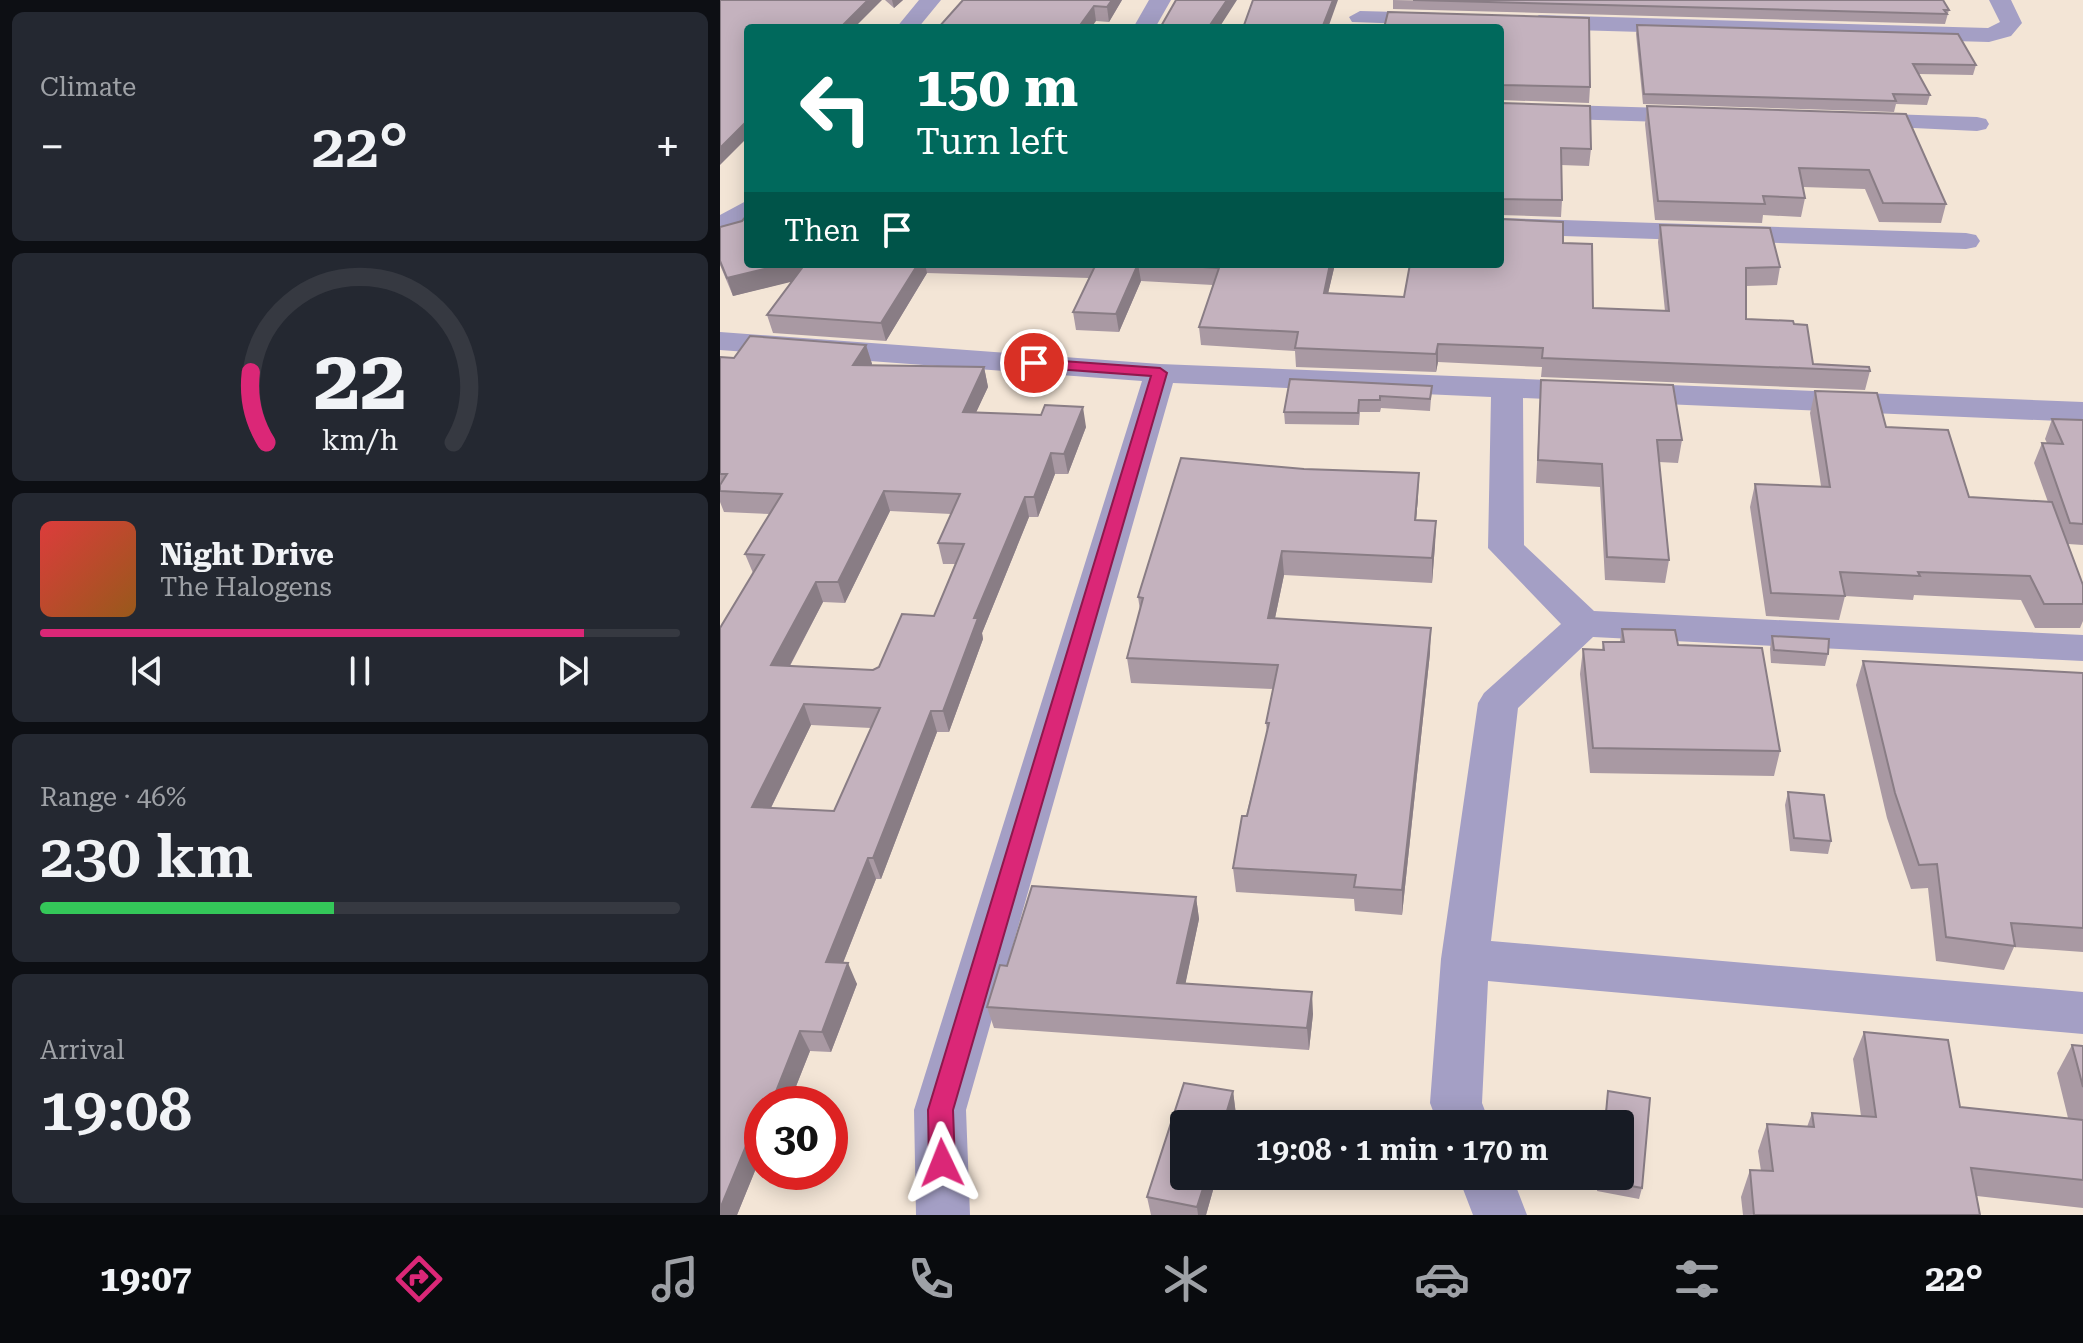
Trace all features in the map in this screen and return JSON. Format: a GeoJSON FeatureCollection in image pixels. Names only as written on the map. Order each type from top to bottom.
{"type":"FeatureCollection","features":[{"type":"Feature","properties":{"kind":"street"},"geometry":{"type":"LineString","coordinates":[[910,24],[930,0]]}},
{"type":"Feature","properties":{"kind":"street"},"geometry":{"type":"LineString","coordinates":[[1146,24],[1160,0]]}},
{"type":"Feature","properties":{"kind":"street"},"geometry":{"type":"LineString","coordinates":[[1517,21],[1989,35],[2003,31],[2011,23],[2000,0]]}},
{"type":"Feature","properties":{"kind":"street"},"geometry":{"type":"LineString","coordinates":[[1360,15],[1454,19]]}},
{"type":"Feature","properties":{"kind":"street"},"geometry":{"type":"LineString","coordinates":[[1504,110],[1723,116]]}},
{"type":"Feature","properties":{"kind":"street"},"geometry":{"type":"LineString","coordinates":[[1834,120],[1977,124]]}},
{"type":"Feature","properties":{"kind":"street"},"geometry":{"type":"LineString","coordinates":[[720,227],[744,211]]}},
{"type":"Feature","properties":{"kind":"street"},"geometry":{"type":"LineString","coordinates":[[1504,226],[1966,241]]}},
{"type":"Feature","properties":{"kind":"street"},"geometry":{"type":"LineString","coordinates":[[720,341],[1160,373],[2083,412]]}},
{"type":"Feature","properties":{"kind":"street"},"geometry":{"type":"LineString","coordinates":[[943,1215],[940,1110],[1160,373]]}},
{"type":"Feature","properties":{"kind":"street"},"geometry":{"type":"LineString","coordinates":[[1507,386],[1506,548],[1584,624],[2083,648]]}},
{"type":"Feature","properties":{"kind":"street"},"geometry":{"type":"LineString","coordinates":[[1459,1110],[1456,1103],[1465,959],[1498,703],[1584,624]]}},
{"type":"Feature","properties":{"kind":"street"},"geometry":{"type":"LineString","coordinates":[[1465,959],[2083,1013]]}},
{"type":"Feature","properties":{"kind":"street"},"geometry":{"type":"LineString","coordinates":[[1490,1190],[1500,1215]]}},
{"type":"Feature","properties":{"kind":"building"},"geometry":{"type":"Polygon","coordinates":[[[720,0],[868,0],[844,24],[744,24],[744,124],[720,148],[720,0]]]}},
{"type":"Feature","properties":{"kind":"building"},"geometry":{"type":"Polygon","coordinates":[[[963,0],[1112,0],[1107,7],[1094,6],[1081,24],[942,24],[963,0]]]}},
{"type":"Feature","properties":{"kind":"building"},"geometry":{"type":"Polygon","coordinates":[[[1176,0],[1227,0],[1211,24],[1162,24],[1176,0]]]}},
{"type":"Feature","properties":{"kind":"building"},"geometry":{"type":"Polygon","coordinates":[[[1253,0],[1333,0],[1324,24],[1244,24],[1253,0]]]}},
{"type":"Feature","properties":{"kind":"building"},"geometry":{"type":"Polygon","coordinates":[[[1413,0],[1943,0],[1949,10],[1944,10],[1947,14],[1413,0]]]}},
{"type":"Feature","properties":{"kind":"building"},"geometry":{"type":"Polygon","coordinates":[[[1388,12],[1589,18],[1590,87],[1504,85],[1504,24],[1385,24],[1388,12]]]}},
{"type":"Feature","properties":{"kind":"building"},"geometry":{"type":"Polygon","coordinates":[[[1637,25],[1958,34],[1976,65],[1913,64],[1930,95],[1893,94],[1896,101],[1644,94],[1637,25]]]}},
{"type":"Feature","properties":{"kind":"building"},"geometry":{"type":"Polygon","coordinates":[[[1504,103],[1590,106],[1591,149],[1561,148],[1562,200],[1504,199],[1504,103]]]}},
{"type":"Feature","properties":{"kind":"building"},"geometry":{"type":"Polygon","coordinates":[[[1647,106],[1906,114],[1946,204],[1883,203],[1869,170],[1799,168],[1805,198],[1763,196],[1765,204],[1658,201],[1647,106]]]}},
{"type":"Feature","properties":{"kind":"building"},"geometry":{"type":"Polygon","coordinates":[[[744,219],[744,268],[768,268],[727,278],[720,261],[720,227],[744,219]]]}},
{"type":"Feature","properties":{"kind":"building"},"geometry":{"type":"Polygon","coordinates":[[[1504,219],[1563,222],[1563,243],[1592,244],[1593,308],[1669,311],[1660,225],[1770,228],[1780,267],[1746,268],[1746,319],[1793,321],[1794,324],[1807,325],[1813,364],[1869,367],[1870,371],[1542,358],[1543,348],[1438,344],[1436,354],[1295,348],[1298,332],[1199,327],[1219,268],[1329,268],[1324,293],[1404,297],[1409,268],[1504,268],[1504,219]]]}},
{"type":"Feature","properties":{"kind":"building"},"geometry":{"type":"Polygon","coordinates":[[[802,268],[915,268],[881,323],[767,315],[802,268]]]}},
{"type":"Feature","properties":{"kind":"building"},"geometry":{"type":"Polygon","coordinates":[[[1094,268],[1136,268],[1116,314],[1073,312],[1094,268]]]}},
{"type":"Feature","properties":{"kind":"building"},"geometry":{"type":"Polygon","coordinates":[[[750,336],[866,345],[853,365],[984,367],[963,412],[1041,415],[1045,405],[1083,407],[1064,454],[1051,453],[1034,497],[1025,497],[974,618],[978,618],[943,711],[931,711],[873,858],[868,858],[826,962],[848,963],[822,1032],[800,1031],[778,1086],[744,1086],[744,1151],[720,1209],[720,628],[764,555],[745,554],[782,494],[720,491],[727,474],[720,474],[720,357],[734,358],[750,336]],[[884,491],[838,582],[816,582],[771,665],[873,670],[879,667],[902,614],[934,616],[964,544],[938,543],[960,494],[884,491]],[[804,704],[752,807],[834,811],[880,708],[804,704]]]}},
{"type":"Feature","properties":{"kind":"building"},"geometry":{"type":"Polygon","coordinates":[[[1290,379],[1432,386],[1430,399],[1380,396],[1380,400],[1359,400],[1358,413],[1284,412],[1290,379]]]}},
{"type":"Feature","properties":{"kind":"building"},"geometry":{"type":"Polygon","coordinates":[[[1541,380],[1673,385],[1682,440],[1657,440],[1669,560],[1607,557],[1602,464],[1538,460],[1541,380]]]}},
{"type":"Feature","properties":{"kind":"building"},"geometry":{"type":"Polygon","coordinates":[[[1815,391],[1877,393],[1886,427],[1948,430],[1969,497],[2052,502],[2083,585],[2083,604],[2044,604],[2030,576],[1918,572],[1920,576],[1840,572],[1845,596],[1771,593],[1755,484],[1830,487],[1815,391]]]}},
{"type":"Feature","properties":{"kind":"building"},"geometry":{"type":"Polygon","coordinates":[[[2052,419],[2083,420],[2083,524],[2070,523],[2042,443],[2063,444],[2052,419]]]}},
{"type":"Feature","properties":{"kind":"building"},"geometry":{"type":"Polygon","coordinates":[[[1181,458],[1304,469],[1419,473],[1415,520],[1436,521],[1432,558],[1282,551],[1268,618],[1431,628],[1402,890],[1354,887],[1356,875],[1233,868],[1242,816],[1247,816],[1269,723],[1266,723],[1278,665],[1127,658],[1143,598],[1138,597],[1181,458]]]}},
{"type":"Feature","properties":{"kind":"building"},"geometry":{"type":"Polygon","coordinates":[[[1622,629],[1675,630],[1678,645],[1762,648],[1780,751],[1593,748],[1583,649],[1604,650],[1603,642],[1624,642],[1622,629]]]}},
{"type":"Feature","properties":{"kind":"building"},"geometry":{"type":"Polygon","coordinates":[[[1772,636],[1829,639],[1828,654],[1774,650],[1772,636]]]}},
{"type":"Feature","properties":{"kind":"building"},"geometry":{"type":"Polygon","coordinates":[[[1863,661],[2083,673],[2083,928],[2011,923],[2015,946],[1946,937],[1937,864],[1919,865],[1895,793],[1863,661]]]}},
{"type":"Feature","properties":{"kind":"building"},"geometry":{"type":"Polygon","coordinates":[[[1788,792],[1824,795],[1831,841],[1794,838],[1788,792]]]}},
{"type":"Feature","properties":{"kind":"building"},"geometry":{"type":"Polygon","coordinates":[[[1032,886],[1196,897],[1177,983],[1312,992],[1307,1028],[987,1007],[1000,965],[1007,966],[1032,886]]]}},
{"type":"Feature","properties":{"kind":"building"},"geometry":{"type":"Polygon","coordinates":[[[1864,1032],[1948,1040],[1960,1107],[2083,1120],[2083,1180],[1971,1168],[1980,1215],[1754,1215],[1750,1170],[1773,1171],[1767,1124],[1814,1127],[1812,1113],[1876,1117],[1864,1032]]]}},
{"type":"Feature","properties":{"kind":"building"},"geometry":{"type":"Polygon","coordinates":[[[2072,1045],[2083,1046],[2083,1087],[2072,1045]]]}},
{"type":"Feature","properties":{"kind":"building"},"geometry":{"type":"Polygon","coordinates":[[[1184,1083],[1233,1091],[1227,1110],[1175,1110],[1184,1083]]]}},
{"type":"Feature","properties":{"kind":"building"},"geometry":{"type":"Polygon","coordinates":[[[1608,1091],[1650,1098],[1642,1188],[1634,1187],[1634,1110],[1606,1110],[1608,1091]]]}},
{"type":"Feature","properties":{"kind":"building"},"geometry":{"type":"Polygon","coordinates":[[[1170,1126],[1170,1190],[1202,1190],[1197,1207],[1147,1197],[1170,1126]]]}},
{"type":"Feature","properties":{"kind":"route"},"geometry":{"type":"LineString","coordinates":[[942,1163],[940,1110],[1160,373],[1034,363]]}}]}
